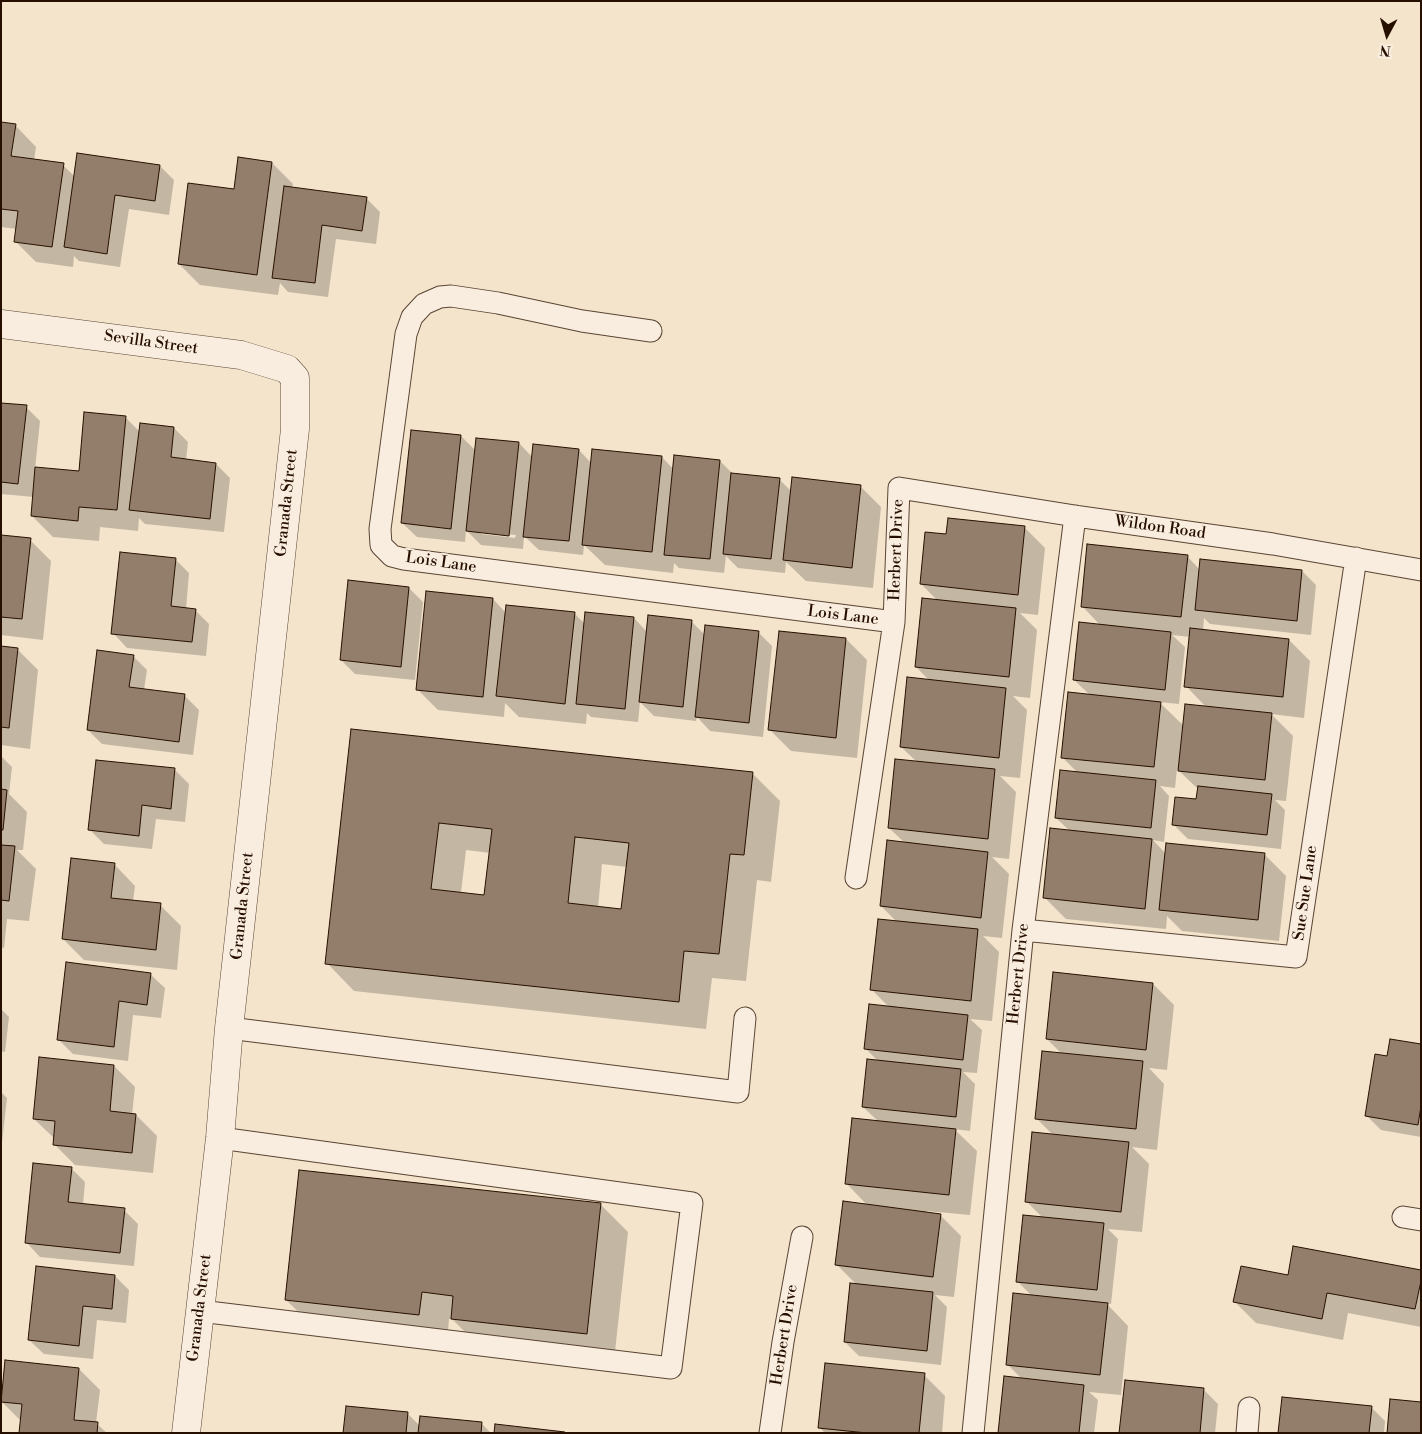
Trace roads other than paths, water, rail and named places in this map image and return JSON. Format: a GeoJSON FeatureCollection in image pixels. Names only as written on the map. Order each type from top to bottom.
{"type":"FeatureCollection","features":[{"type":"Feature","properties":{"kind":"street","name":"Sevilla Street"},"geometry":{"type":"LineString","coordinates":[[1,324],[241,355],[287,369],[295,378]]}},
{"type":"Feature","properties":{"kind":"street","name":"Granada Street"},"geometry":{"type":"LineString","coordinates":[[186,1433],[220,1138],[229,1028],[295,429],[295,378]]}},
{"type":"Feature","properties":{"kind":"lane","name":"Lois Lane"},"geometry":{"type":"LineString","coordinates":[[651,331],[582,321],[498,303],[451,296],[440,296],[424,304],[412,317],[406,334],[380,530],[381,545],[392,556],[404,559],[894,622]]}},
{"type":"Feature","properties":{"kind":"lane","name":"Herbert Drive"},"geometry":{"type":"LineString","coordinates":[[856,878],[894,622],[899,488]]}},
{"type":"Feature","properties":{"kind":"lane","name":"Wildon Road"},"geometry":{"type":"LineString","coordinates":[[899,488],[1075,516],[1273,544],[1421,570]]}},
{"type":"Feature","properties":{"kind":"lane","name":"Herbert Drive"},"geometry":{"type":"LineString","coordinates":[[973,1433],[1023,930],[1075,516]]}},
{"type":"Feature","properties":{"kind":"lane","name":"Sue Sue Lane"},"geometry":{"type":"LineString","coordinates":[[1023,930],[1296,957],[1356,558]]}},
{"type":"Feature","properties":{"kind":"lane"},"geometry":{"type":"LineString","coordinates":[[229,1028],[738,1092],[745,1018]]}},
{"type":"Feature","properties":{"kind":"lane"},"geometry":{"type":"LineString","coordinates":[[200,1310],[671,1368],[692,1203],[220,1138]]}},
{"type":"Feature","properties":{"kind":"lane","name":"Herbert Drive"},"geometry":{"type":"LineString","coordinates":[[770,1433],[783,1342],[802,1237]]}},
{"type":"Feature","properties":{"kind":"lane"},"geometry":{"type":"LineString","coordinates":[[1247,1433],[1250,1408]]}}]}
